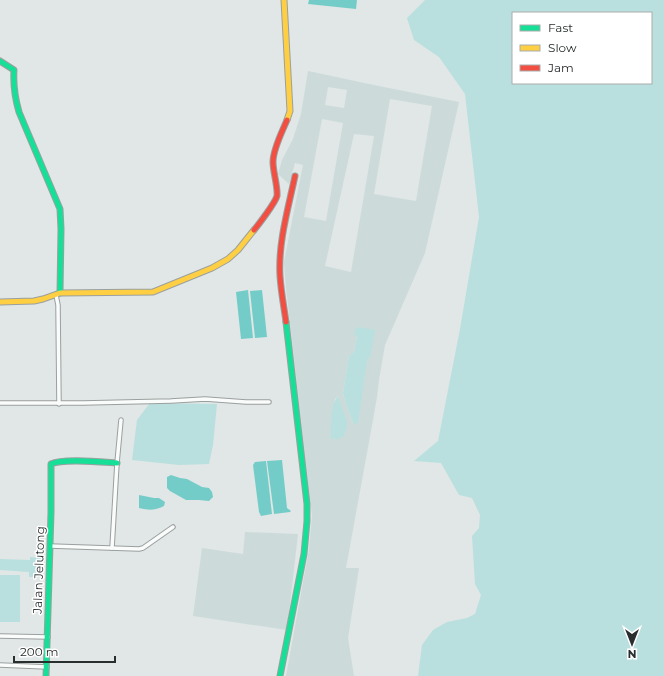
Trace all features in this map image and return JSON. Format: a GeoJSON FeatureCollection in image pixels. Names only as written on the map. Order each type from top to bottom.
{"type":"FeatureCollection","features":[{"type":"Feature","properties":{"kind":"street"},"geometry":{"type":"LineString","coordinates":[[0,302],[34,301],[58,294],[147,293],[159,290],[212,268],[228,259],[238,250],[275,201],[277,195],[274,154],[290,111],[284,0]]}},
{"type":"Feature","properties":{"kind":"street"},"geometry":{"type":"LineString","coordinates":[[0,61],[14,70],[13,80],[19,112],[60,208],[61,224],[58,294],[60,404]]}},
{"type":"Feature","properties":{"kind":"street"},"geometry":{"type":"LineString","coordinates":[[280,676],[304,554],[307,521],[306,498],[294,389],[280,277],[283,239],[295,176]]}},
{"type":"Feature","properties":{"kind":"street"},"geometry":{"type":"LineString","coordinates":[[0,403],[60,404],[205,399],[269,402]]}},
{"type":"Feature","properties":{"kind":"street"},"geometry":{"type":"LineString","coordinates":[[112,548],[120,420]]}},
{"type":"Feature","properties":{"kind":"street","name":"Jalan Jelutong"},"geometry":{"type":"LineString","coordinates":[[46,676],[51,464],[55,462],[67,461],[117,463]]}},
{"type":"Feature","properties":{"kind":"street"},"geometry":{"type":"LineString","coordinates":[[50,546],[143,548],[173,527]]}},
{"type":"Feature","properties":{"kind":"street"},"geometry":{"type":"LineString","coordinates":[[0,636],[48,637]]}},
{"type":"Feature","properties":{"kind":"street"},"geometry":{"type":"LineString","coordinates":[[0,665],[47,667]]}},
{"type":"Feature","properties":{"kind":"shaded area"},"geometry":{"type":"Polygon","coordinates":[[[425,0],[664,0],[664,676],[418,676],[422,645],[433,630],[447,622],[467,618],[475,614],[481,595],[475,584],[472,536],[479,528],[480,515],[472,498],[459,495],[441,463],[414,461],[438,441],[460,329],[479,217],[465,94],[439,57],[414,40],[407,18],[425,0]]]}},
{"type":"Feature","properties":{"kind":"shaded area"},"geometry":{"type":"Polygon","coordinates":[[[308,71],[459,102],[425,253],[385,345],[346,568],[359,568],[348,638],[354,676],[286,676],[309,549],[312,516],[284,262],[303,165],[295,163],[289,184],[278,174],[282,160],[293,139],[301,114],[308,71]],[[328,87],[325,105],[344,108],[347,90],[328,87]],[[390,99],[374,194],[416,201],[432,106],[390,99]],[[322,119],[304,217],[326,221],[343,123],[322,119]],[[354,134],[325,266],[351,272],[374,136],[354,134]],[[357,336],[354,352],[349,356],[343,393],[353,423],[367,360],[370,357],[357,336]],[[338,396],[335,399],[331,424],[331,439],[347,425],[338,396]]]}},
{"type":"Feature","properties":{"kind":"shaded area"},"geometry":{"type":"Polygon","coordinates":[[[359,327],[375,330],[370,357],[367,360],[358,424],[353,423],[343,393],[349,356],[354,352],[357,336],[354,335],[355,329],[359,327]]]}},
{"type":"Feature","properties":{"kind":"shaded area"},"geometry":{"type":"Polygon","coordinates":[[[338,396],[347,425],[344,436],[339,439],[331,439],[332,410],[338,396]]]}},
{"type":"Feature","properties":{"kind":"shaded area"},"geometry":{"type":"Polygon","coordinates":[[[150,403],[217,404],[213,445],[209,464],[179,465],[132,460],[137,420],[150,403]]]}},
{"type":"Feature","properties":{"kind":"shaded area"},"geometry":{"type":"Polygon","coordinates":[[[245,532],[298,534],[287,630],[193,616],[202,548],[243,554],[245,532]]]}},
{"type":"Feature","properties":{"kind":"shaded area"},"geometry":{"type":"Polygon","coordinates":[[[30,557],[41,558],[40,577],[29,577],[29,572],[0,570],[0,559],[30,560],[30,557]]]}},
{"type":"Feature","properties":{"kind":"shaded area"},"geometry":{"type":"Polygon","coordinates":[[[0,575],[20,575],[20,622],[0,622],[0,575]]]}},
{"type":"Feature","properties":{"kind":"water"},"geometry":{"type":"Polygon","coordinates":[[[309,0],[357,0],[356,9],[308,4],[309,0]]]}},
{"type":"Feature","properties":{"kind":"water"},"geometry":{"type":"Polygon","coordinates":[[[248,290],[253,338],[241,339],[236,292],[248,290]]]}},
{"type":"Feature","properties":{"kind":"water"},"geometry":{"type":"Polygon","coordinates":[[[262,290],[267,337],[255,338],[250,291],[262,290]]]}},
{"type":"Feature","properties":{"kind":"water"},"geometry":{"type":"Polygon","coordinates":[[[282,460],[287,508],[291,511],[274,514],[267,461],[282,460]]]}},
{"type":"Feature","properties":{"kind":"water"},"geometry":{"type":"Polygon","coordinates":[[[266,461],[272,514],[261,516],[259,512],[253,465],[255,462],[266,461]]]}},
{"type":"Feature","properties":{"kind":"water"},"geometry":{"type":"Polygon","coordinates":[[[171,475],[187,479],[202,487],[209,488],[213,497],[209,501],[186,500],[167,488],[167,477],[171,475]]]}},
{"type":"Feature","properties":{"kind":"water"},"geometry":{"type":"Polygon","coordinates":[[[139,495],[159,498],[165,502],[164,506],[152,510],[139,508],[139,495]]]}},
{"type":"Feature","properties":{"kind":"traffic: fast"},"geometry":{"type":"LineString","coordinates":[[0,61],[14,70],[16,102],[19,112],[60,209],[60,293]]}},
{"type":"Feature","properties":{"kind":"traffic: fast"},"geometry":{"type":"LineString","coordinates":[[280,676],[304,554],[307,521],[307,504],[286,322]]}},
{"type":"Feature","properties":{"kind":"traffic: fast"},"geometry":{"type":"LineString","coordinates":[[46,676],[51,464],[64,461],[117,463]]}},
{"type":"Feature","properties":{"kind":"traffic: slow"},"geometry":{"type":"LineString","coordinates":[[284,0],[290,111],[287,120]]}},
{"type":"Feature","properties":{"kind":"traffic: slow"},"geometry":{"type":"LineString","coordinates":[[0,302],[34,301],[60,293],[153,292],[212,268],[228,259],[238,250],[254,230]]}},
{"type":"Feature","properties":{"kind":"traffic: jam"},"geometry":{"type":"LineString","coordinates":[[254,230],[277,196],[273,157],[287,120]]}},
{"type":"Feature","properties":{"kind":"traffic: jam"},"geometry":{"type":"LineString","coordinates":[[286,322],[280,276],[280,264],[284,226],[295,176]]}}]}
